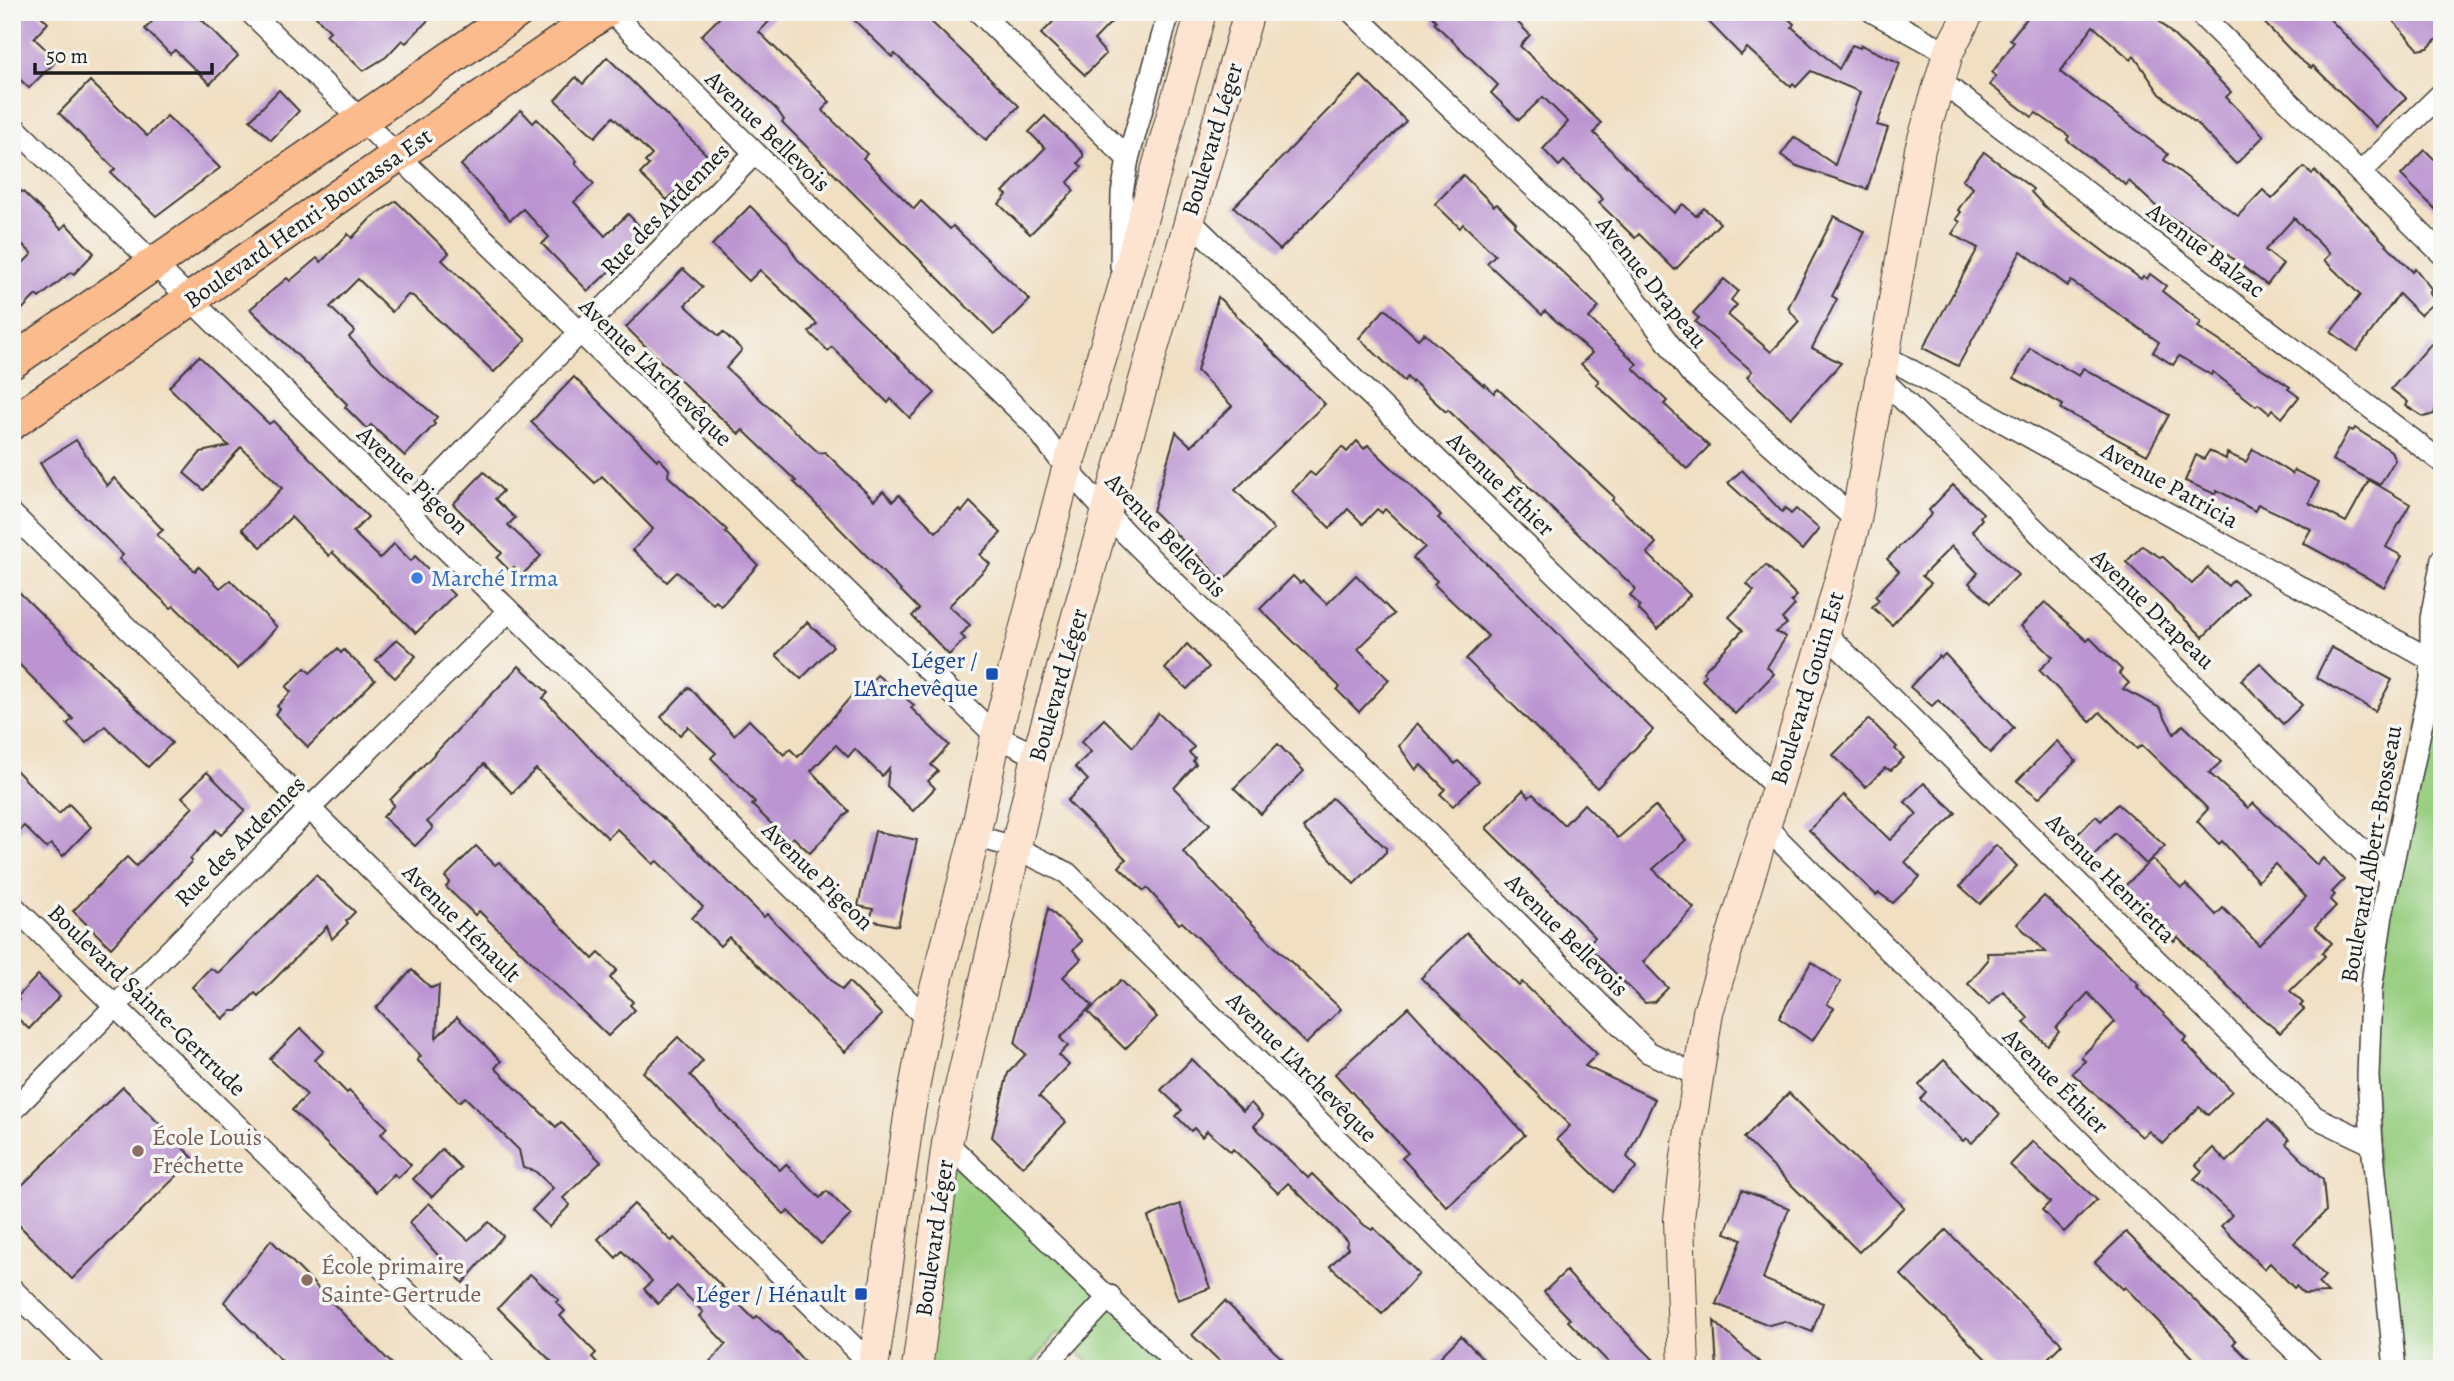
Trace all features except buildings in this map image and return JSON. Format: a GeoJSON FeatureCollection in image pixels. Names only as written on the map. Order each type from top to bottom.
{"type":"FeatureCollection","features":[{"type":"Feature","properties":{"kind":"main road","name":"Boulevard Henri-Bourassa Est"},"geometry":{"type":"LineString","coordinates":[[12,362],[517,12]]}},
{"type":"Feature","properties":{"kind":"main road","name":"Boulevard Henri-Bourassa Est"},"geometry":{"type":"LineString","coordinates":[[12,423],[604,12]]}},
{"type":"Feature","properties":{"kind":"main road","name":"Boulevard Léger"},"geometry":{"type":"LineString","coordinates":[[874,1368],[909,1116],[927,1019],[975,836],[996,736],[1067,469],[1121,295],[1201,12]]}},
{"type":"Feature","properties":{"kind":"main road","name":"Boulevard Léger"},"geometry":{"type":"LineString","coordinates":[[917,1369],[947,1143],[1014,847],[1037,756],[1188,219],[1249,12]]}},
{"type":"Feature","properties":{"kind":"main road","name":"Boulevard Gouin Est"},"geometry":{"type":"LineString","coordinates":[[1684,1369],[1679,1219],[1708,1012],[1825,633],[1856,520],[1920,149],[1944,66],[1969,12]]}},
{"type":"Feature","properties":{"kind":"street","name":"Avenue L'Archevêque"},"geometry":{"type":"LineString","coordinates":[[250,12],[360,122],[996,736],[1037,756]]}},
{"type":"Feature","properties":{"kind":"street","name":"Avenue Bellevois"},"geometry":{"type":"LineString","coordinates":[[611,12],[754,155],[1034,425],[1067,469],[1106,513],[1648,1052],[1698,1076]]}},
{"type":"Feature","properties":{"kind":"street"},"geometry":{"type":"LineString","coordinates":[[979,12],[1128,159]]}},
{"type":"Feature","properties":{"kind":"street","name":"Boulevard Léger"},"geometry":{"type":"LineString","coordinates":[[1121,295],[1122,193],[1128,159],[1169,12]]}},
{"type":"Feature","properties":{"kind":"street","name":"Avenue Drapeau"},"geometry":{"type":"LineString","coordinates":[[1352,12],[1599,250],[1690,372],[1856,520]]}},
{"type":"Feature","properties":{"kind":"street","name":"Avenue Balzac"},"geometry":{"type":"LineString","coordinates":[[1872,12],[1944,66],[2442,462]]}},
{"type":"Feature","properties":{"kind":"street"},"geometry":{"type":"LineString","coordinates":[[2198,12],[2442,254]]}},
{"type":"Feature","properties":{"kind":"street"},"geometry":{"type":"LineString","coordinates":[[2360,173],[2442,93]]}},
{"type":"Feature","properties":{"kind":"street","name":"Avenue Pigeon"},"geometry":{"type":"LineString","coordinates":[[12,125],[189,301],[407,510],[927,1019]]}},
{"type":"Feature","properties":{"kind":"street","name":"Rue des Ardennes"},"geometry":{"type":"LineString","coordinates":[[407,510],[754,155]]}},
{"type":"Feature","properties":{"kind":"street","name":"Avenue Éthier"},"geometry":{"type":"LineString","coordinates":[[1188,219],[1776,787]]}},
{"type":"Feature","properties":{"kind":"street","name":"Avenue Drapeau"},"geometry":{"type":"LineString","coordinates":[[1881,366],[2390,878]]}},
{"type":"Feature","properties":{"kind":"street","name":"Avenue Patricia"},"geometry":{"type":"LineString","coordinates":[[1881,366],[2431,660]]}},
{"type":"Feature","properties":{"kind":"street","name":"Avenue Hénault"},"geometry":{"type":"LineString","coordinates":[[12,514],[874,1368]]}},
{"type":"Feature","properties":{"kind":"street","name":"Boulevard Albert-Brosseau"},"geometry":{"type":"LineString","coordinates":[[2395,1369],[2372,1144],[2368,1077],[2371,990],[2390,878],[2431,679],[2431,619],[2442,559]]}},
{"type":"Feature","properties":{"kind":"street","name":"Rue des Ardennes"},"geometry":{"type":"LineString","coordinates":[[12,1111],[309,809],[509,612]]}},
{"type":"Feature","properties":{"kind":"street","name":"Avenue Henrietta"},"geometry":{"type":"LineString","coordinates":[[1825,633],[2315,1117],[2372,1144]]}},
{"type":"Feature","properties":{"kind":"street","name":"Avenue Éthier"},"geometry":{"type":"LineString","coordinates":[[1765,826],[2137,1200],[2314,1369]]}},
{"type":"Feature","properties":{"kind":"street","name":"Avenue L'Archevêque"},"geometry":{"type":"LineString","coordinates":[[975,836],[1014,847],[1067,873],[1570,1369]]}},
{"type":"Feature","properties":{"kind":"street","name":"Boulevard Sainte-Gertrude"},"geometry":{"type":"LineString","coordinates":[[12,905],[485,1369]]}},
{"type":"Feature","properties":{"kind":"street"},"geometry":{"type":"LineString","coordinates":[[947,1143],[1110,1296],[1182,1369]]}},
{"type":"Feature","properties":{"kind":"street"},"geometry":{"type":"LineString","coordinates":[[12,1289],[93,1369]]}},
{"type":"Feature","properties":{"kind":"street"},"geometry":{"type":"LineString","coordinates":[[1042,1369],[1110,1296]]}},
{"type":"Feature","properties":{"kind":"green space"},"geometry":{"type":"Polygon","coordinates":[[[2442,580],[2442,1369],[2386,1369],[2369,1028],[2442,580]]]}},
{"type":"Feature","properties":{"kind":"green space"},"geometry":{"type":"Polygon","coordinates":[[[947,1143],[1178,1369],[1095,1369],[1058,1332],[1028,1369],[917,1369],[947,1143]]]}},
{"type":"Feature","properties":{"kind":"place","name":"Marché Irma"},"geometry":{"type":"Point","coordinates":[417,578]}},
{"type":"Feature","properties":{"kind":"place","name":"Léger / L'Archevêque"},"geometry":{"type":"Point","coordinates":[992,674]}},
{"type":"Feature","properties":{"kind":"place","name":"École Louis Fréchette"},"geometry":{"type":"Point","coordinates":[138,1151]}},
{"type":"Feature","properties":{"kind":"place","name":"École primaire Sainte-Gertrude"},"geometry":{"type":"Point","coordinates":[307,1280]}},
{"type":"Feature","properties":{"kind":"place","name":"Léger / Hénault"},"geometry":{"type":"Point","coordinates":[861,1294]}}]}
